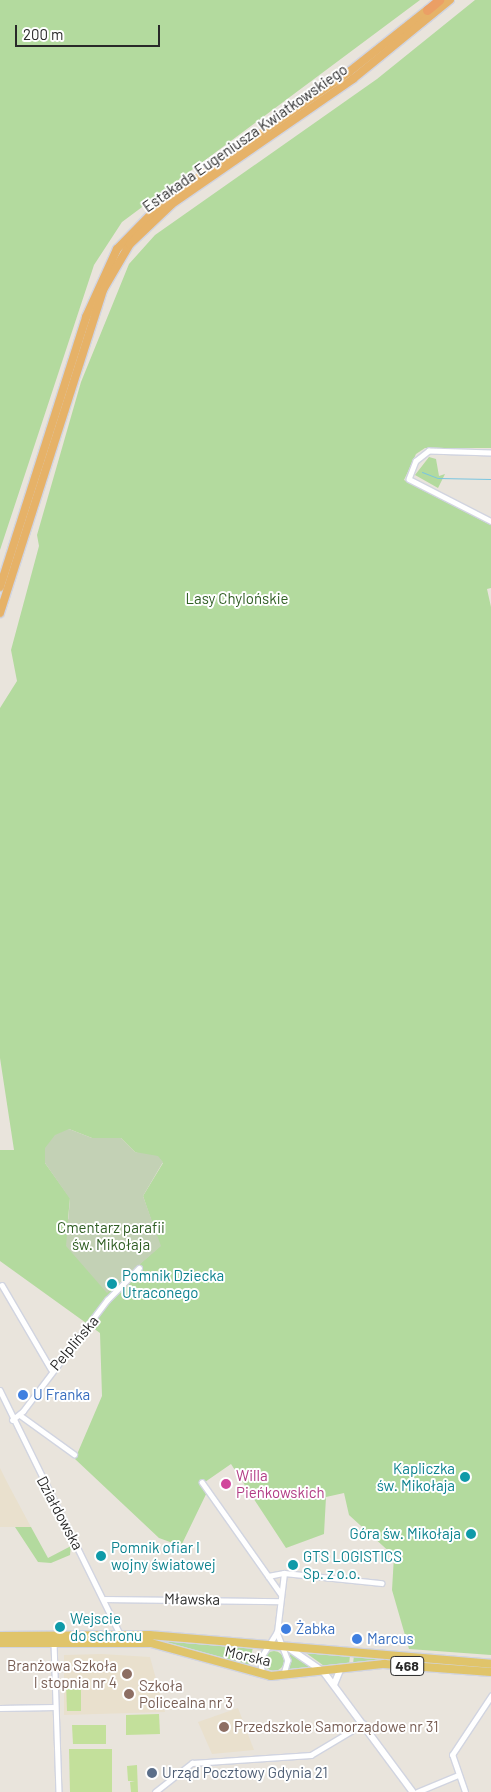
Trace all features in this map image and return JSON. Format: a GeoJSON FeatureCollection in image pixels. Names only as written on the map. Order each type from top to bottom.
{"type":"FeatureCollection","features":[{"type":"Feature","properties":{"kind":"highway","name":"Estakada Eugeniusza Kwiatkowskiego"},"geometry":{"type":"LineString","coordinates":[[0,587],[21,532],[100,289],[117,249],[154,209],[349,72],[439,0]]}},
{"type":"Feature","properties":{"kind":"highway","name":"Estakada Eugeniusza Kwiatkowskiego"},"geometry":{"type":"LineString","coordinates":[[100,289],[130,244],[158,215],[352,79],[450,0]]}},
{"type":"Feature","properties":{"kind":"highway","name":"Estakada Eugeniusza Kwiatkowskiego"},"geometry":{"type":"LineString","coordinates":[[0,613],[21,532]]}},
{"type":"Feature","properties":{"kind":"main road","name":"Morska"},"geometry":{"type":"LineString","coordinates":[[0,1636],[120,1634],[491,1664]]}},
{"type":"Feature","properties":{"kind":"main road","name":"Morska"},"geometry":{"type":"LineString","coordinates":[[0,1643],[54,1642],[160,1645],[263,1675],[282,1677],[384,1664],[491,1672]]}},
{"type":"Feature","properties":{"kind":"street"},"geometry":{"type":"LineString","coordinates":[[491,453],[429,451],[416,461],[409,479],[461,509],[491,521]]}},
{"type":"Feature","properties":{"kind":"street","name":"Pelplińska"},"geometry":{"type":"LineString","coordinates":[[12,1420],[20,1415],[51,1369],[139,1268]]}},
{"type":"Feature","properties":{"kind":"street"},"geometry":{"type":"LineString","coordinates":[[2,1285],[51,1369]]}},
{"type":"Feature","properties":{"kind":"street","name":"Działdowska"},"geometry":{"type":"LineString","coordinates":[[0,1390],[2,1403],[105,1599],[120,1634]]}},
{"type":"Feature","properties":{"kind":"street"},"geometry":{"type":"LineString","coordinates":[[20,1415],[74,1454]]}},
{"type":"Feature","properties":{"kind":"street"},"geometry":{"type":"LineString","coordinates":[[202,1482],[281,1594]]}},
{"type":"Feature","properties":{"kind":"street"},"geometry":{"type":"LineString","coordinates":[[268,1576],[284,1573],[381,1583]]}},
{"type":"Feature","properties":{"kind":"street"},"geometry":{"type":"LineString","coordinates":[[263,1675],[260,1659],[277,1632],[284,1573]]}},
{"type":"Feature","properties":{"kind":"street","name":"Mławska"},"geometry":{"type":"LineString","coordinates":[[105,1599],[280,1601]]}},
{"type":"Feature","properties":{"kind":"street"},"geometry":{"type":"LineString","coordinates":[[277,1632],[284,1646],[288,1664],[282,1677]]}},
{"type":"Feature","properties":{"kind":"street"},"geometry":{"type":"LineString","coordinates":[[54,1642],[59,1792]]}},
{"type":"Feature","properties":{"kind":"street"},"geometry":{"type":"LineString","coordinates":[[284,1646],[324,1672],[413,1792]]}},
{"type":"Feature","properties":{"kind":"street"},"geometry":{"type":"LineString","coordinates":[[334,1685],[340,1670]]}},
{"type":"Feature","properties":{"kind":"street"},"geometry":{"type":"LineString","coordinates":[[465,1792],[452,1755],[491,1696]]}},
{"type":"Feature","properties":{"kind":"street"},"geometry":{"type":"LineString","coordinates":[[0,1708],[55,1706]]}},
{"type":"Feature","properties":{"kind":"street"},"geometry":{"type":"LineString","coordinates":[[155,1792],[192,1763],[310,1755],[363,1724]]}},
{"type":"Feature","properties":{"kind":"street"},"geometry":{"type":"LineString","coordinates":[[417,1792],[458,1775]]}},
{"type":"Feature","properties":{"kind":"shaded area"},"geometry":{"type":"Polygon","coordinates":[[[0,1468],[8,1484],[31,1527],[0,1527],[0,1468]]]}},
{"type":"Feature","properties":{"kind":"shaded area"},"geometry":{"type":"Polygon","coordinates":[[[102,1654],[150,1657],[165,1712],[64,1715],[64,1655],[102,1654]]]}},
{"type":"Feature","properties":{"kind":"shaded area","name":"Przedszkole Samorządowe nr 31"},"geometry":{"type":"Polygon","coordinates":[[[238,1708],[254,1750],[212,1754],[198,1722],[238,1708]]]}},
{"type":"Feature","properties":{"kind":"green space"},"geometry":{"type":"Polygon","coordinates":[[[0,0],[420,0],[122,222],[94,265],[0,550],[0,0]]]}},
{"type":"Feature","properties":{"kind":"green space","name":"Lasy Chylońskie"},"geometry":{"type":"Polygon","coordinates":[[[475,0],[491,0],[491,448],[425,448],[416,454],[404,480],[491,524],[491,588],[487,589],[491,607],[491,1655],[409,1649],[392,1590],[394,1556],[349,1515],[344,1493],[326,1497],[324,1534],[286,1548],[231,1464],[205,1482],[209,1488],[181,1546],[159,1538],[75,1459],[102,1396],[100,1333],[0,1261],[0,1150],[14,1150],[0,1058],[0,708],[17,681],[11,650],[39,546],[37,535],[81,382],[129,264],[155,235],[377,79],[475,0]],[[69,1129],[45,1163],[70,1198],[68,1219],[133,1270],[160,1246],[143,1196],[163,1163],[135,1152],[121,1138],[92,1138],[69,1129]]]}},
{"type":"Feature","properties":{"kind":"green space"},"geometry":{"type":"Polygon","coordinates":[[[429,457],[436,459],[439,476],[445,474],[438,488],[415,475],[429,457]]]}},
{"type":"Feature","properties":{"kind":"green space","name":"Cmentarz parafii św. Mikołaja"},"geometry":{"type":"Polygon","coordinates":[[[69,1129],[92,1138],[121,1138],[135,1152],[158,1156],[163,1162],[143,1196],[161,1246],[107,1293],[66,1246],[70,1199],[45,1163],[45,1148],[55,1135],[69,1129]]]}},
{"type":"Feature","properties":{"kind":"green space"},"geometry":{"type":"Polygon","coordinates":[[[15,1527],[31,1527],[48,1558],[71,1546],[70,1555],[51,1563],[38,1562],[15,1527]]]}},
{"type":"Feature","properties":{"kind":"green space"},"geometry":{"type":"Polygon","coordinates":[[[142,1638],[253,1647],[249,1667],[142,1638]]]}},
{"type":"Feature","properties":{"kind":"green space"},"geometry":{"type":"Polygon","coordinates":[[[274,1651],[281,1654],[284,1661],[281,1668],[274,1671],[267,1668],[264,1661],[267,1654],[274,1651]]]}},
{"type":"Feature","properties":{"kind":"green space"},"geometry":{"type":"Polygon","coordinates":[[[290,1652],[307,1660],[320,1670],[287,1673],[290,1652]]]}},
{"type":"Feature","properties":{"kind":"green space"},"geometry":{"type":"Polygon","coordinates":[[[306,1653],[350,1655],[349,1665],[327,1668],[306,1653]]]}},
{"type":"Feature","properties":{"kind":"green space"},"geometry":{"type":"Polygon","coordinates":[[[354,1655],[491,1667],[491,1669],[353,1664],[354,1655]]]}},
{"type":"Feature","properties":{"kind":"green space"},"geometry":{"type":"Polygon","coordinates":[[[66,1682],[81,1682],[81,1711],[67,1711],[66,1682]]]}},
{"type":"Feature","properties":{"kind":"green space"},"geometry":{"type":"Polygon","coordinates":[[[159,1714],[160,1734],[126,1735],[126,1715],[159,1714]]]}},
{"type":"Feature","properties":{"kind":"green space"},"geometry":{"type":"Polygon","coordinates":[[[72,1725],[106,1725],[106,1744],[73,1744],[72,1725]]]}},
{"type":"Feature","properties":{"kind":"green space"},"geometry":{"type":"Polygon","coordinates":[[[69,1749],[112,1749],[112,1792],[70,1792],[69,1749]]]}},
{"type":"Feature","properties":{"kind":"green space"},"geometry":{"type":"Polygon","coordinates":[[[137,1765],[138,1792],[131,1792],[130,1782],[135,1781],[128,1781],[127,1766],[137,1765]]]}},
{"type":"Feature","properties":{"kind":"waterway"},"geometry":{"type":"LineString","coordinates":[[373,67],[446,8]]}},
{"type":"Feature","properties":{"kind":"waterway"},"geometry":{"type":"LineString","coordinates":[[422,472],[438,478],[491,479]]}},
{"type":"Feature","properties":{"kind":"place","name":"Pomnik Dziecka Utraconego"},"geometry":{"type":"Point","coordinates":[112,1284]}},
{"type":"Feature","properties":{"kind":"place","name":"U Franka"},"geometry":{"type":"Point","coordinates":[23,1395]}},
{"type":"Feature","properties":{"kind":"place","name":"Kapliczka św. Mikołaja"},"geometry":{"type":"Point","coordinates":[465,1477]}},
{"type":"Feature","properties":{"kind":"place","name":"Willa Pieńkowskich"},"geometry":{"type":"Point","coordinates":[226,1484]}},
{"type":"Feature","properties":{"kind":"place","name":"Góra św. Mikołaja"},"geometry":{"type":"Point","coordinates":[471,1534]}},
{"type":"Feature","properties":{"kind":"place","name":"Pomnik ofiar I wojny światowej"},"geometry":{"type":"Point","coordinates":[101,1556]}},
{"type":"Feature","properties":{"kind":"place","name":"GTS LOGISTICS Sp. z o.o."},"geometry":{"type":"Point","coordinates":[293,1565]}},
{"type":"Feature","properties":{"kind":"place","name":"Wejscie do schronu"},"geometry":{"type":"Point","coordinates":[60,1627]}},
{"type":"Feature","properties":{"kind":"place","name":"Żabka"},"geometry":{"type":"Point","coordinates":[286,1629]}},
{"type":"Feature","properties":{"kind":"place","name":"Marcus"},"geometry":{"type":"Point","coordinates":[357,1639]}},
{"type":"Feature","properties":{"kind":"place","name":"Branżowa Szkoła I stopnia nr 4"},"geometry":{"type":"Point","coordinates":[127,1674]}},
{"type":"Feature","properties":{"kind":"place","name":"Szkoła Policealna nr 3"},"geometry":{"type":"Point","coordinates":[129,1694]}},
{"type":"Feature","properties":{"kind":"place","name":"Przedszkole Samorządowe nr 31"},"geometry":{"type":"Point","coordinates":[224,1727]}},
{"type":"Feature","properties":{"kind":"place","name":"Urząd Pocztowy Gdynia 21"},"geometry":{"type":"Point","coordinates":[152,1773]}}]}
